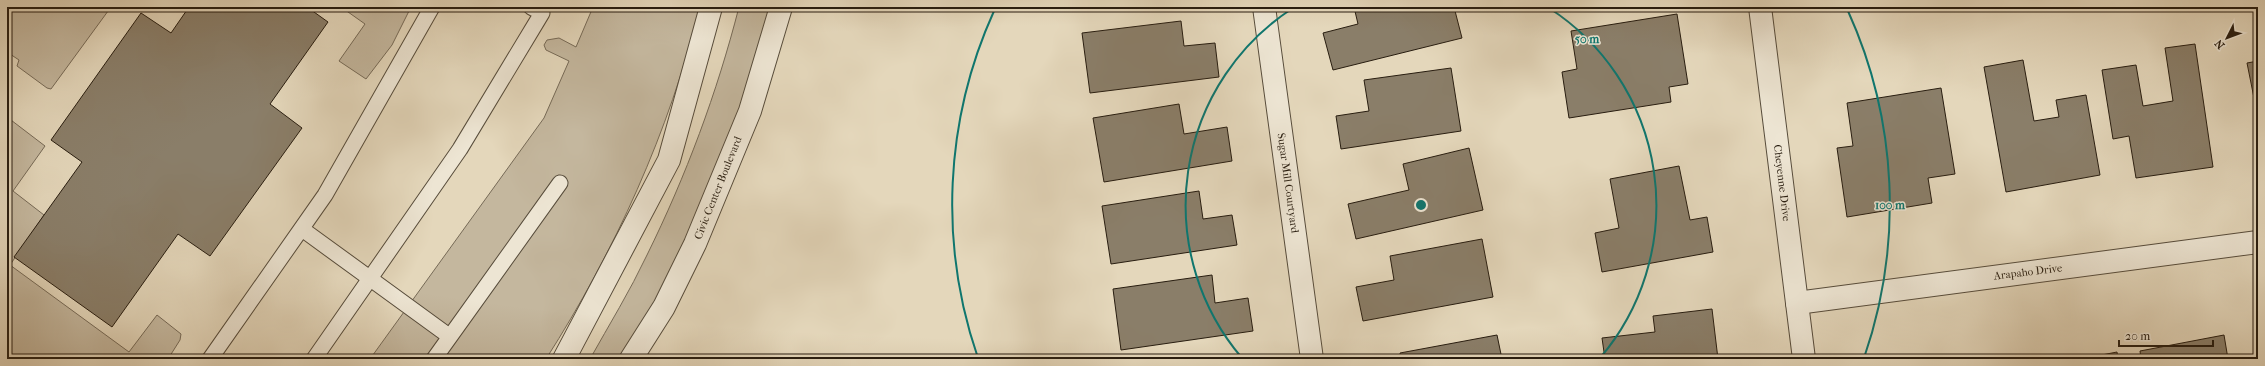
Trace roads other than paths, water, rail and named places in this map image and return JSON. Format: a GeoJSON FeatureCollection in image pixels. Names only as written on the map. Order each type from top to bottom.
{"type":"FeatureCollection","features":[{"type":"Feature","properties":{"kind":"street"},"geometry":{"type":"LineString","coordinates":[[564,359],[669,160],[711,7]]}},
{"type":"Feature","properties":{"kind":"street","name":"Civic Center Boulevard"},"geometry":{"type":"LineString","coordinates":[[631,359],[664,307],[695,244],[750,111],[781,7]]}},
{"type":"Feature","properties":{"kind":"street","name":"Sugar Mill Courtyard"},"geometry":{"type":"LineString","coordinates":[[1264,7],[1312,359]]}},
{"type":"Feature","properties":{"kind":"street","name":"Cheyenne Drive"},"geometry":{"type":"LineString","coordinates":[[1760,7],[1804,359]]}},
{"type":"Feature","properties":{"kind":"street","name":"Arapaho Drive"},"geometry":{"type":"LineString","coordinates":[[1797,303],[2258,242]]}},
{"type":"Feature","properties":{"kind":"lane"},"geometry":{"type":"LineString","coordinates":[[210,359],[325,195],[432,7]]}},
{"type":"Feature","properties":{"kind":"lane"},"geometry":{"type":"LineString","coordinates":[[314,359],[460,149],[542,13],[531,7]]}},
{"type":"Feature","properties":{"kind":"lane"},"geometry":{"type":"LineString","coordinates":[[434,359],[560,183]]}},
{"type":"Feature","properties":{"kind":"lane"},"geometry":{"type":"LineString","coordinates":[[302,229],[370,277],[449,336]]}}]}
